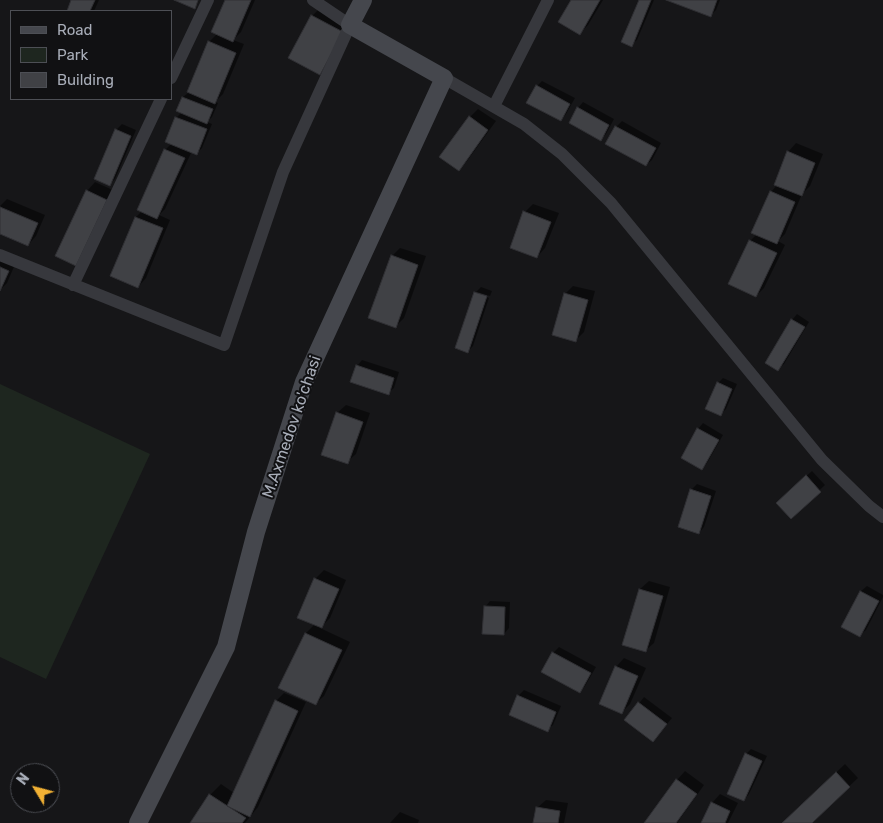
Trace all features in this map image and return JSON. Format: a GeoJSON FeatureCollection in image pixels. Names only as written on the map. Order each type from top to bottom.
{"type":"FeatureCollection","features":[{"type":"Feature","properties":{"kind":"main road"},"geometry":{"type":"LineString","coordinates":[[363,0],[355,28],[444,78]]}},
{"type":"Feature","properties":{"kind":"main road","name":"M.Axmedov ko'chasi"},"geometry":{"type":"LineString","coordinates":[[138,823],[226,647],[256,532],[304,382],[444,78]]}},
{"type":"Feature","properties":{"kind":"street"},"geometry":{"type":"LineString","coordinates":[[172,76],[208,0]]}},
{"type":"Feature","properties":{"kind":"street"},"geometry":{"type":"LineString","coordinates":[[0,255],[224,345],[283,172],[355,28],[313,0]]}},
{"type":"Feature","properties":{"kind":"street"},"geometry":{"type":"LineString","coordinates":[[494,106],[548,0]]}},
{"type":"Feature","properties":{"kind":"street"},"geometry":{"type":"LineString","coordinates":[[444,78],[524,124],[562,154],[611,203],[822,460],[869,506],[883,517]]}},
{"type":"Feature","properties":{"kind":"street"},"geometry":{"type":"LineString","coordinates":[[73,285],[161,100]]}},
{"type":"Feature","properties":{"kind":"green space"},"geometry":{"type":"Polygon","coordinates":[[[0,384],[150,454],[46,679],[0,657],[0,384]]]}},
{"type":"Feature","properties":{"kind":"building"},"geometry":{"type":"Polygon","coordinates":[[[71,0],[95,0],[90,10],[67,10],[71,0]]]}},
{"type":"Feature","properties":{"kind":"building"},"geometry":{"type":"Polygon","coordinates":[[[174,0],[198,0],[195,9],[174,0]]]}},
{"type":"Feature","properties":{"kind":"building"},"geometry":{"type":"Polygon","coordinates":[[[225,0],[251,0],[233,42],[211,32],[225,0]]]}},
{"type":"Feature","properties":{"kind":"building"},"geometry":{"type":"Polygon","coordinates":[[[571,0],[600,0],[580,35],[558,22],[571,0]]]}},
{"type":"Feature","properties":{"kind":"building"},"geometry":{"type":"Polygon","coordinates":[[[639,0],[651,0],[632,47],[621,42],[639,0]]]}},
{"type":"Feature","properties":{"kind":"building"},"geometry":{"type":"Polygon","coordinates":[[[666,0],[717,0],[711,17],[666,0]]]}},
{"type":"Feature","properties":{"kind":"building"},"geometry":{"type":"Polygon","coordinates":[[[311,15],[343,32],[320,75],[288,58],[311,15]]]}},
{"type":"Feature","properties":{"kind":"building"},"geometry":{"type":"Polygon","coordinates":[[[208,41],[236,53],[215,104],[187,92],[208,41]]]}},
{"type":"Feature","properties":{"kind":"building"},"geometry":{"type":"Polygon","coordinates":[[[536,85],[570,104],[561,121],[526,103],[536,85]]]}},
{"type":"Feature","properties":{"kind":"building"},"geometry":{"type":"Polygon","coordinates":[[[182,97],[213,109],[207,124],[176,111],[182,97]]]}},
{"type":"Feature","properties":{"kind":"building"},"geometry":{"type":"Polygon","coordinates":[[[577,107],[609,125],[601,141],[569,123],[577,107]]]}},
{"type":"Feature","properties":{"kind":"building"},"geometry":{"type":"Polygon","coordinates":[[[469,116],[488,130],[459,171],[439,157],[469,116]]]}},
{"type":"Feature","properties":{"kind":"building"},"geometry":{"type":"Polygon","coordinates":[[[175,117],[207,129],[197,155],[165,142],[175,117]]]}},
{"type":"Feature","properties":{"kind":"building"},"geometry":{"type":"Polygon","coordinates":[[[615,126],[656,148],[646,166],[605,144],[615,126]]]}},
{"type":"Feature","properties":{"kind":"building"},"geometry":{"type":"Polygon","coordinates":[[[115,129],[131,136],[110,186],[94,179],[115,129]]]}},
{"type":"Feature","properties":{"kind":"building"},"geometry":{"type":"Polygon","coordinates":[[[164,149],[185,158],[157,219],[137,210],[164,149]]]}},
{"type":"Feature","properties":{"kind":"building"},"geometry":{"type":"Polygon","coordinates":[[[787,151],[815,163],[802,196],[774,185],[787,151]]]}},
{"type":"Feature","properties":{"kind":"building"},"geometry":{"type":"Polygon","coordinates":[[[86,190],[107,200],[76,266],[55,256],[86,190]]]}},
{"type":"Feature","properties":{"kind":"building"},"geometry":{"type":"Polygon","coordinates":[[[770,191],[795,202],[777,244],[751,233],[770,191]]]}},
{"type":"Feature","properties":{"kind":"building"},"geometry":{"type":"Polygon","coordinates":[[[0,207],[38,223],[28,246],[0,234],[0,207]]]}},
{"type":"Feature","properties":{"kind":"building"},"geometry":{"type":"Polygon","coordinates":[[[523,211],[551,222],[537,258],[510,248],[523,211]]]}},
{"type":"Feature","properties":{"kind":"building"},"geometry":{"type":"Polygon","coordinates":[[[135,217],[163,228],[138,288],[110,276],[135,217]]]}},
{"type":"Feature","properties":{"kind":"building"},"geometry":{"type":"Polygon","coordinates":[[[749,240],[777,253],[756,297],[728,284],[749,240]]]}},
{"type":"Feature","properties":{"kind":"building"},"geometry":{"type":"Polygon","coordinates":[[[391,255],[418,265],[396,328],[368,318],[391,255]]]}},
{"type":"Feature","properties":{"kind":"building"},"geometry":{"type":"Polygon","coordinates":[[[0,267],[9,271],[0,291],[0,267]]]}},
{"type":"Feature","properties":{"kind":"building"},"geometry":{"type":"Polygon","coordinates":[[[474,292],[487,296],[468,353],[455,348],[474,292]]]}},
{"type":"Feature","properties":{"kind":"building"},"geometry":{"type":"Polygon","coordinates":[[[564,293],[588,300],[576,342],[552,335],[564,293]]]}},
{"type":"Feature","properties":{"kind":"building"},"geometry":{"type":"Polygon","coordinates":[[[791,319],[805,327],[778,371],[765,363],[791,319]]]}},
{"type":"Feature","properties":{"kind":"building"},"geometry":{"type":"Polygon","coordinates":[[[356,365],[394,378],[389,395],[350,382],[356,365]]]}},
{"type":"Feature","properties":{"kind":"building"},"geometry":{"type":"Polygon","coordinates":[[[717,382],[732,389],[721,416],[705,409],[717,382]]]}},
{"type":"Feature","properties":{"kind":"building"},"geometry":{"type":"Polygon","coordinates":[[[336,412],[363,422],[348,464],[321,455],[336,412]]]}},
{"type":"Feature","properties":{"kind":"building"},"geometry":{"type":"Polygon","coordinates":[[[697,428],[719,440],[702,470],[681,458],[697,428]]]}},
{"type":"Feature","properties":{"kind":"building"},"geometry":{"type":"Polygon","coordinates":[[[806,475],[821,492],[791,519],[776,503],[806,475]]]}},
{"type":"Feature","properties":{"kind":"building"},"geometry":{"type":"Polygon","coordinates":[[[690,489],[711,496],[699,534],[678,527],[690,489]]]}},
{"type":"Feature","properties":{"kind":"building"},"geometry":{"type":"Polygon","coordinates":[[[314,578],[339,589],[322,628],[297,618],[314,578]]]}},
{"type":"Feature","properties":{"kind":"building"},"geometry":{"type":"Polygon","coordinates":[[[639,589],[663,596],[646,652],[622,645],[639,589]]]}},
{"type":"Feature","properties":{"kind":"building"},"geometry":{"type":"Polygon","coordinates":[[[860,591],[879,601],[860,637],[841,627],[860,591]]]}},
{"type":"Feature","properties":{"kind":"building"},"geometry":{"type":"Polygon","coordinates":[[[484,606],[505,607],[504,635],[482,634],[484,606]]]}},
{"type":"Feature","properties":{"kind":"building"},"geometry":{"type":"Polygon","coordinates":[[[305,633],[342,650],[316,705],[278,688],[305,633]]]}},
{"type":"Feature","properties":{"kind":"building"},"geometry":{"type":"Polygon","coordinates":[[[552,652],[591,673],[580,693],[541,672],[552,652]]]}},
{"type":"Feature","properties":{"kind":"building"},"geometry":{"type":"Polygon","coordinates":[[[615,666],[638,676],[622,714],[599,704],[615,666]]]}},
{"type":"Feature","properties":{"kind":"building"},"geometry":{"type":"Polygon","coordinates":[[[517,695],[556,712],[548,732],[509,715],[517,695]]]}},
{"type":"Feature","properties":{"kind":"building"},"geometry":{"type":"Polygon","coordinates":[[[275,700],[298,711],[250,817],[227,806],[275,700]]]}},
{"type":"Feature","properties":{"kind":"building"},"geometry":{"type":"Polygon","coordinates":[[[638,702],[667,724],[653,742],[624,720],[638,702]]]}},
{"type":"Feature","properties":{"kind":"building"},"geometry":{"type":"Polygon","coordinates":[[[745,753],[762,761],[744,801],[727,794],[745,753]]]}},
{"type":"Feature","properties":{"kind":"building"},"geometry":{"type":"Polygon","coordinates":[[[836,772],[850,787],[812,823],[782,823],[836,772]]]}},
{"type":"Feature","properties":{"kind":"building"},"geometry":{"type":"Polygon","coordinates":[[[676,779],[697,794],[676,823],[644,823],[676,779]]]}},
{"type":"Feature","properties":{"kind":"building"},"geometry":{"type":"Polygon","coordinates":[[[209,794],[246,818],[242,823],[190,823],[209,794]]]}},
{"type":"Feature","properties":{"kind":"building"},"geometry":{"type":"Polygon","coordinates":[[[711,802],[730,811],[725,823],[701,823],[711,802]]]}},
{"type":"Feature","properties":{"kind":"building"},"geometry":{"type":"Polygon","coordinates":[[[536,807],[560,811],[558,823],[533,823],[536,807]]]}}]}
